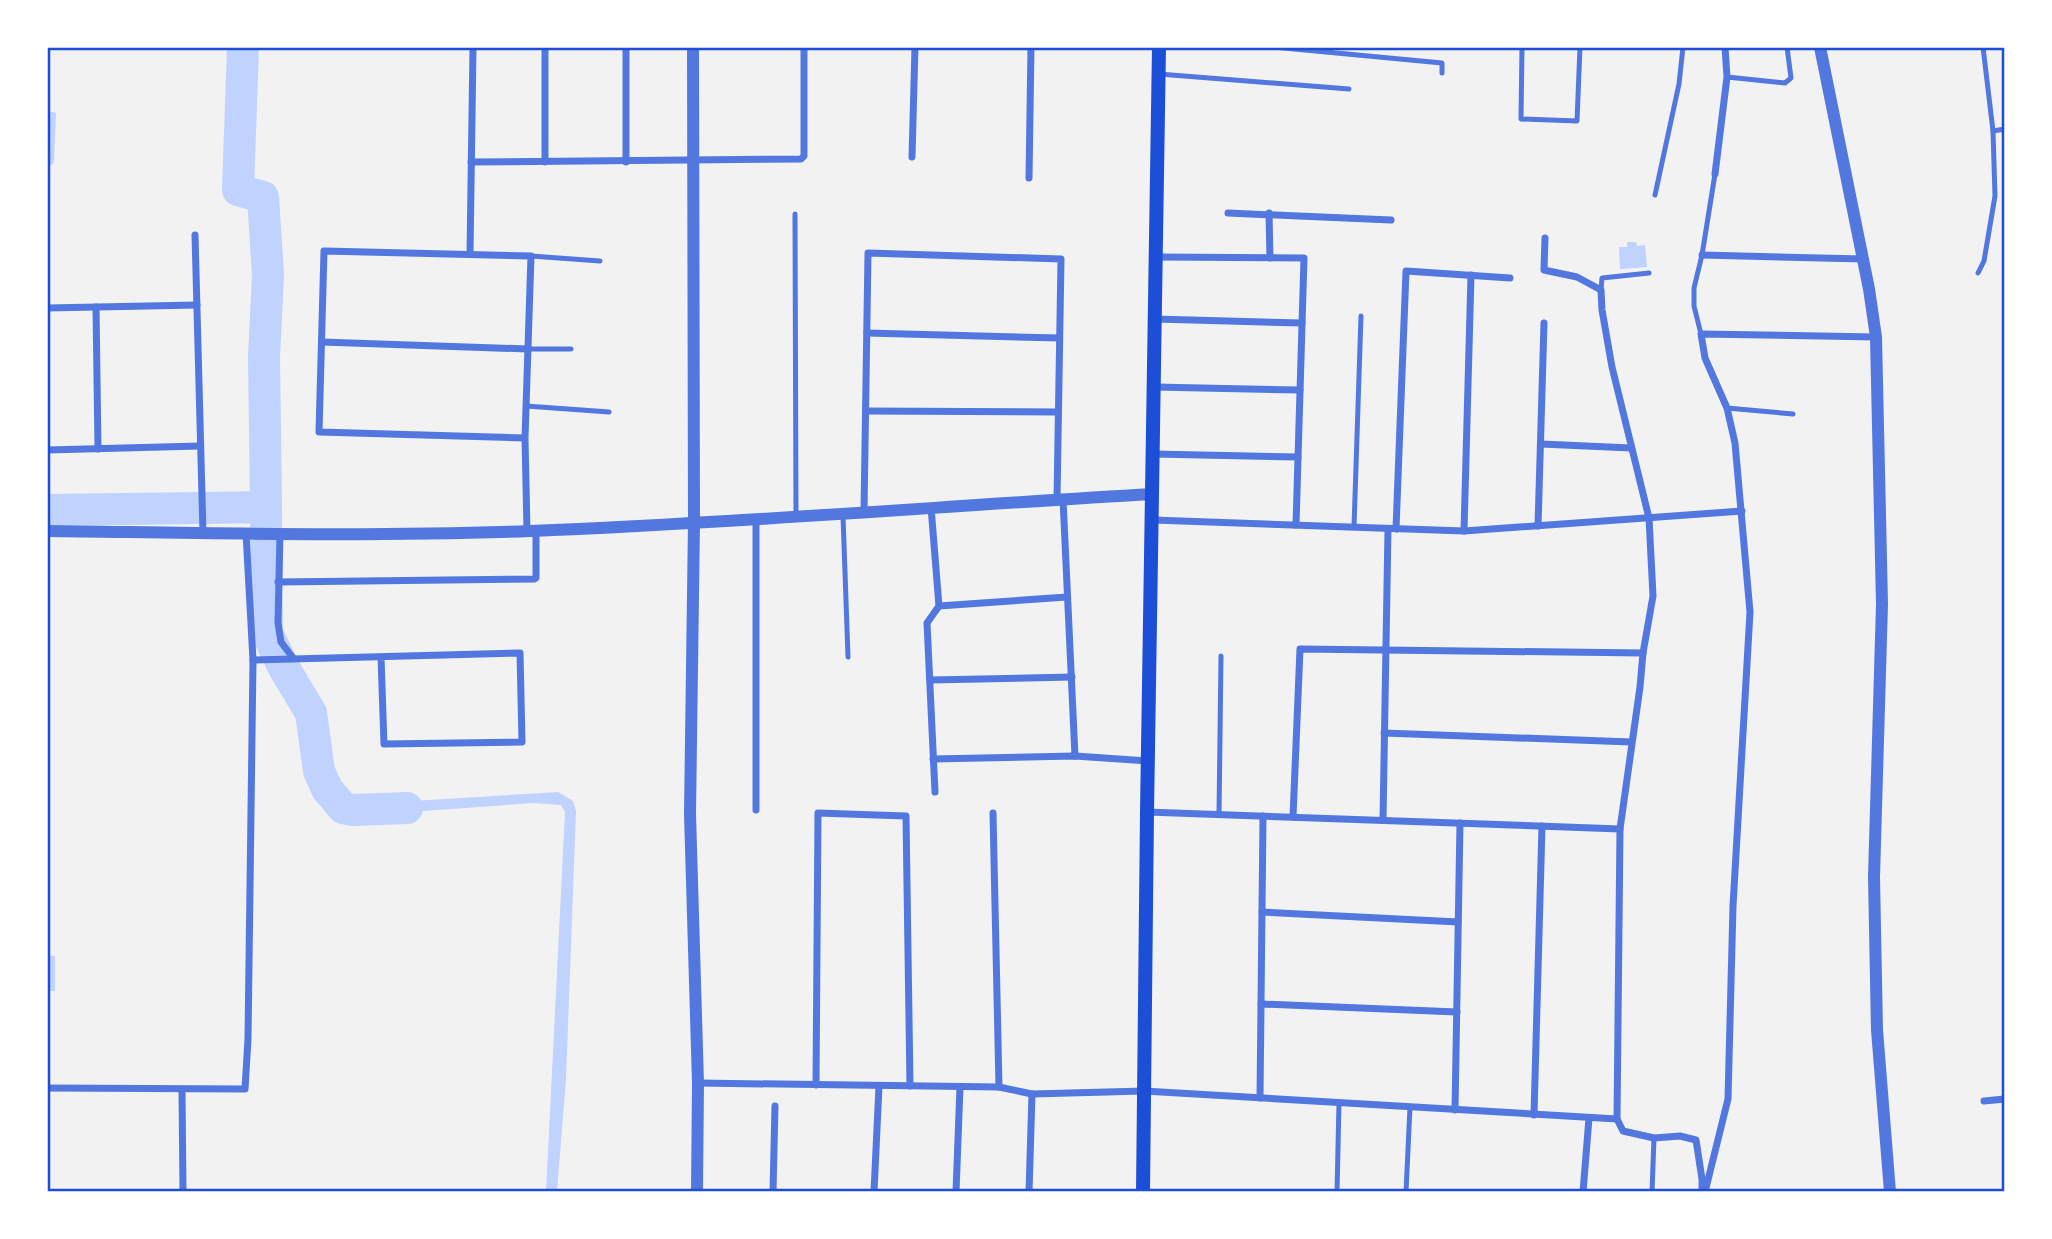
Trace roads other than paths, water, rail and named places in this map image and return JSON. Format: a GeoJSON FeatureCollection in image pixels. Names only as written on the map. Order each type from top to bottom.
{"type":"FeatureCollection","features":[{"type":"Feature","properties":{"kind":"main road"},"geometry":{"type":"LineString","coordinates":[[1143,1192],[1146,812],[1159,47]]}},
{"type":"Feature","properties":{"kind":"street"},"geometry":{"type":"LineString","coordinates":[[470,254],[473,47]]}},
{"type":"Feature","properties":{"kind":"street"},"geometry":{"type":"LineString","coordinates":[[545,47],[545,162]]}},
{"type":"Feature","properties":{"kind":"street"},"geometry":{"type":"LineString","coordinates":[[626,47],[626,162]]}},
{"type":"Feature","properties":{"kind":"street"},"geometry":{"type":"LineString","coordinates":[[694,47],[694,523],[690,814],[698,1083],[698,1192]]}},
{"type":"Feature","properties":{"kind":"street"},"geometry":{"type":"LineString","coordinates":[[471,162],[801,159],[804,156],[804,47]]}},
{"type":"Feature","properties":{"kind":"street"},"geometry":{"type":"LineString","coordinates":[[912,157],[915,47]]}},
{"type":"Feature","properties":{"kind":"street"},"geometry":{"type":"LineString","coordinates":[[1029,178],[1031,47]]}},
{"type":"Feature","properties":{"kind":"street"},"geometry":{"type":"LineString","coordinates":[[1715,174],[1727,78],[1725,47]]}},
{"type":"Feature","properties":{"kind":"street"},"geometry":{"type":"LineString","coordinates":[[1820,47],[1876,337],[1882,604],[1874,891],[1877,1030],[1890,1192]]}},
{"type":"Feature","properties":{"kind":"street"},"geometry":{"type":"LineString","coordinates":[[1228,213],[1391,220]]}},
{"type":"Feature","properties":{"kind":"street"},"geometry":{"type":"LineString","coordinates":[[1269,213],[1270,258]]}},
{"type":"Feature","properties":{"kind":"street"},"geometry":{"type":"LineString","coordinates":[[195,234],[203,533]]}},
{"type":"Feature","properties":{"kind":"street"},"geometry":{"type":"LineString","coordinates":[[1545,238],[1544,270],[1577,277],[1601,290],[1612,367],[1649,518],[1653,596],[1620,829],[1617,1119],[1623,1132],[1654,1138],[1680,1136],[1696,1140],[1703,1192]]}},
{"type":"Feature","properties":{"kind":"street"},"geometry":{"type":"LineString","coordinates":[[278,582],[536,578],[525,438],[531,256],[324,251],[319,432],[525,438]]}},
{"type":"Feature","properties":{"kind":"street"},"geometry":{"type":"LineString","coordinates":[[864,511],[869,253],[1061,259],[1058,412],[1060,499],[1076,756]]}},
{"type":"Feature","properties":{"kind":"street"},"geometry":{"type":"LineString","coordinates":[[1702,255],[1863,259]]}},
{"type":"Feature","properties":{"kind":"street"},"geometry":{"type":"LineString","coordinates":[[1156,257],[1304,258],[1296,525]]}},
{"type":"Feature","properties":{"kind":"street"},"geometry":{"type":"LineString","coordinates":[[1383,820],[1385,650],[1406,271],[1510,278]]}},
{"type":"Feature","properties":{"kind":"street"},"geometry":{"type":"LineString","coordinates":[[1464,531],[1471,275]]}},
{"type":"Feature","properties":{"kind":"street"},"geometry":{"type":"LineString","coordinates":[[47,308],[197,305]]}},
{"type":"Feature","properties":{"kind":"street"},"geometry":{"type":"LineString","coordinates":[[96,307],[98,449]]}},
{"type":"Feature","properties":{"kind":"street"},"geometry":{"type":"LineString","coordinates":[[1155,319],[1302,323]]}},
{"type":"Feature","properties":{"kind":"street"},"geometry":{"type":"LineString","coordinates":[[1538,526],[1544,323]]}},
{"type":"Feature","properties":{"kind":"street"},"geometry":{"type":"LineString","coordinates":[[867,333],[1059,338]]}},
{"type":"Feature","properties":{"kind":"street"},"geometry":{"type":"LineString","coordinates":[[1703,1192],[1728,1099],[1733,906],[1750,612],[1735,443],[1727,408],[1705,358],[1701,334],[1876,337]]}},
{"type":"Feature","properties":{"kind":"street"},"geometry":{"type":"LineString","coordinates":[[321,342],[528,349]]}},
{"type":"Feature","properties":{"kind":"street"},"geometry":{"type":"LineString","coordinates":[[1154,387],[1300,390]]}},
{"type":"Feature","properties":{"kind":"street"},"geometry":{"type":"LineString","coordinates":[[866,411],[1058,412]]}},
{"type":"Feature","properties":{"kind":"street"},"geometry":{"type":"LineString","coordinates":[[1541,444],[1631,449]]}},
{"type":"Feature","properties":{"kind":"street"},"geometry":{"type":"LineString","coordinates":[[47,450],[200,446]]}},
{"type":"Feature","properties":{"kind":"street"},"geometry":{"type":"LineString","coordinates":[[1152,454],[1298,457]]}},
{"type":"Feature","properties":{"kind":"street"},"geometry":{"type":"LineString","coordinates":[[47,531],[531,531],[756,520],[1152,494]]}},
{"type":"Feature","properties":{"kind":"street"},"geometry":{"type":"LineString","coordinates":[[931,507],[939,606],[927,623],[935,792]]}},
{"type":"Feature","properties":{"kind":"street"},"geometry":{"type":"LineString","coordinates":[[1153,520],[1464,531],[1742,511]]}},
{"type":"Feature","properties":{"kind":"street"},"geometry":{"type":"LineString","coordinates":[[756,520],[756,810]]}},
{"type":"Feature","properties":{"kind":"street"},"geometry":{"type":"LineString","coordinates":[[47,1088],[245,1089],[253,660],[251,533]]}},
{"type":"Feature","properties":{"kind":"street"},"geometry":{"type":"LineString","coordinates":[[276,533],[278,623],[281,642],[288,658]]}},
{"type":"Feature","properties":{"kind":"street"},"geometry":{"type":"LineString","coordinates":[[939,606],[1068,597]]}},
{"type":"Feature","properties":{"kind":"street"},"geometry":{"type":"LineString","coordinates":[[1293,817],[1300,649],[1643,653]]}},
{"type":"Feature","properties":{"kind":"street"},"geometry":{"type":"LineString","coordinates":[[253,660],[520,653],[522,742],[384,744],[380,657]]}},
{"type":"Feature","properties":{"kind":"street"},"geometry":{"type":"LineString","coordinates":[[930,680],[1072,677]]}},
{"type":"Feature","properties":{"kind":"street"},"geometry":{"type":"LineString","coordinates":[[1384,733],[1631,741]]}},
{"type":"Feature","properties":{"kind":"street"},"geometry":{"type":"LineString","coordinates":[[933,758],[1076,756],[1148,761]]}},
{"type":"Feature","properties":{"kind":"street"},"geometry":{"type":"LineString","coordinates":[[1146,812],[1620,829]]}},
{"type":"Feature","properties":{"kind":"street"},"geometry":{"type":"LineString","coordinates":[[816,1084],[818,813],[906,816],[909,1086]]}},
{"type":"Feature","properties":{"kind":"street"},"geometry":{"type":"LineString","coordinates":[[993,813],[999,1087]]}},
{"type":"Feature","properties":{"kind":"street"},"geometry":{"type":"LineString","coordinates":[[1260,1098],[1263,816]]}},
{"type":"Feature","properties":{"kind":"street"},"geometry":{"type":"LineString","coordinates":[[1455,1110],[1460,823]]}},
{"type":"Feature","properties":{"kind":"street"},"geometry":{"type":"LineString","coordinates":[[1534,1115],[1542,826]]}},
{"type":"Feature","properties":{"kind":"street"},"geometry":{"type":"LineString","coordinates":[[1262,912],[1458,922]]}},
{"type":"Feature","properties":{"kind":"street"},"geometry":{"type":"LineString","coordinates":[[1261,1004],[1457,1012]]}},
{"type":"Feature","properties":{"kind":"street"},"geometry":{"type":"LineString","coordinates":[[698,1083],[999,1087],[1032,1094],[1144,1091],[1617,1119]]}},
{"type":"Feature","properties":{"kind":"street"},"geometry":{"type":"LineString","coordinates":[[874,1192],[879,1086]]}},
{"type":"Feature","properties":{"kind":"street"},"geometry":{"type":"LineString","coordinates":[[956,1192],[960,1087]]}},
{"type":"Feature","properties":{"kind":"street"},"geometry":{"type":"LineString","coordinates":[[182,1090],[183,1192]]}},
{"type":"Feature","properties":{"kind":"street"},"geometry":{"type":"LineString","coordinates":[[1029,1192],[1032,1094]]}},
{"type":"Feature","properties":{"kind":"street"},"geometry":{"type":"LineString","coordinates":[[1984,1101],[2005,1099]]}},
{"type":"Feature","properties":{"kind":"street"},"geometry":{"type":"LineString","coordinates":[[773,1192],[775,1106]]}},
{"type":"Feature","properties":{"kind":"street"},"geometry":{"type":"LineString","coordinates":[[1583,1192],[1589,1118]]}},
{"type":"Feature","properties":{"kind":"lane"},"geometry":{"type":"LineString","coordinates":[[1272,47],[1442,63],[1442,73]]}},
{"type":"Feature","properties":{"kind":"lane"},"geometry":{"type":"LineString","coordinates":[[1522,47],[1521,120],[1577,121],[1580,47]]}},
{"type":"Feature","properties":{"kind":"lane"},"geometry":{"type":"LineString","coordinates":[[1655,195],[1679,84],[1683,47]]}},
{"type":"Feature","properties":{"kind":"lane"},"geometry":{"type":"LineString","coordinates":[[1727,78],[1785,83],[1791,78],[1787,47]]}},
{"type":"Feature","properties":{"kind":"lane"},"geometry":{"type":"LineString","coordinates":[[1978,273],[1984,261],[1995,196],[1993,131],[1983,47]]}},
{"type":"Feature","properties":{"kind":"lane"},"geometry":{"type":"LineString","coordinates":[[1159,74],[1349,89]]}},
{"type":"Feature","properties":{"kind":"lane"},"geometry":{"type":"LineString","coordinates":[[1993,131],[2005,129]]}},
{"type":"Feature","properties":{"kind":"lane"},"geometry":{"type":"LineString","coordinates":[[1701,334],[1694,306],[1694,288],[1715,174]]}},
{"type":"Feature","properties":{"kind":"lane"},"geometry":{"type":"LineString","coordinates":[[795,214],[796,517]]}},
{"type":"Feature","properties":{"kind":"lane"},"geometry":{"type":"LineString","coordinates":[[531,256],[600,261]]}},
{"type":"Feature","properties":{"kind":"lane"},"geometry":{"type":"LineString","coordinates":[[1601,290],[1602,278],[1649,273]]}},
{"type":"Feature","properties":{"kind":"lane"},"geometry":{"type":"LineString","coordinates":[[1354,527],[1361,316]]}},
{"type":"Feature","properties":{"kind":"lane"},"geometry":{"type":"LineString","coordinates":[[528,349],[571,349]]}},
{"type":"Feature","properties":{"kind":"lane"},"geometry":{"type":"LineString","coordinates":[[526,406],[608,412]]}},
{"type":"Feature","properties":{"kind":"lane"},"geometry":{"type":"LineString","coordinates":[[1727,408],[1793,414]]}},
{"type":"Feature","properties":{"kind":"lane"},"geometry":{"type":"LineString","coordinates":[[843,513],[848,657]]}},
{"type":"Feature","properties":{"kind":"lane"},"geometry":{"type":"LineString","coordinates":[[1219,815],[1221,656]]}},
{"type":"Feature","properties":{"kind":"lane"},"geometry":{"type":"LineString","coordinates":[[1337,1192],[1339,1103]]}},
{"type":"Feature","properties":{"kind":"lane"},"geometry":{"type":"LineString","coordinates":[[1406,1192],[1410,1107]]}},
{"type":"Feature","properties":{"kind":"lane"},"geometry":{"type":"LineString","coordinates":[[1652,1192],[1654,1138]]}},
{"type":"Feature","properties":{"kind":"water"},"geometry":{"type":"Polygon","coordinates":[[[47,111],[56,113],[52,165],[47,165],[47,111]]]}},
{"type":"Feature","properties":{"kind":"water"},"geometry":{"type":"Polygon","coordinates":[[[1627,242],[1636,242],[1637,246],[1645,245],[1647,267],[1620,269],[1619,247],[1627,247],[1627,242]]]}},
{"type":"Feature","properties":{"kind":"water"},"geometry":{"type":"Polygon","coordinates":[[[558,792],[573,801],[576,811],[566,1079],[557,1192],[546,1192],[565,812],[561,805],[533,803],[367,815],[364,804],[558,792]]]}},
{"type":"Feature","properties":{"kind":"water"},"geometry":{"type":"Polygon","coordinates":[[[47,955],[55,956],[55,991],[47,991],[47,955]]]}},
{"type":"Feature","properties":{"kind":"waterway"},"geometry":{"type":"LineString","coordinates":[[243,47],[238,190],[263,197],[268,275],[264,357],[266,507]]}},
{"type":"Feature","properties":{"kind":"waterway"},"geometry":{"type":"LineString","coordinates":[[47,510],[266,507],[267,633],[311,713],[319,771],[327,789],[343,808],[407,808]]}}]}
